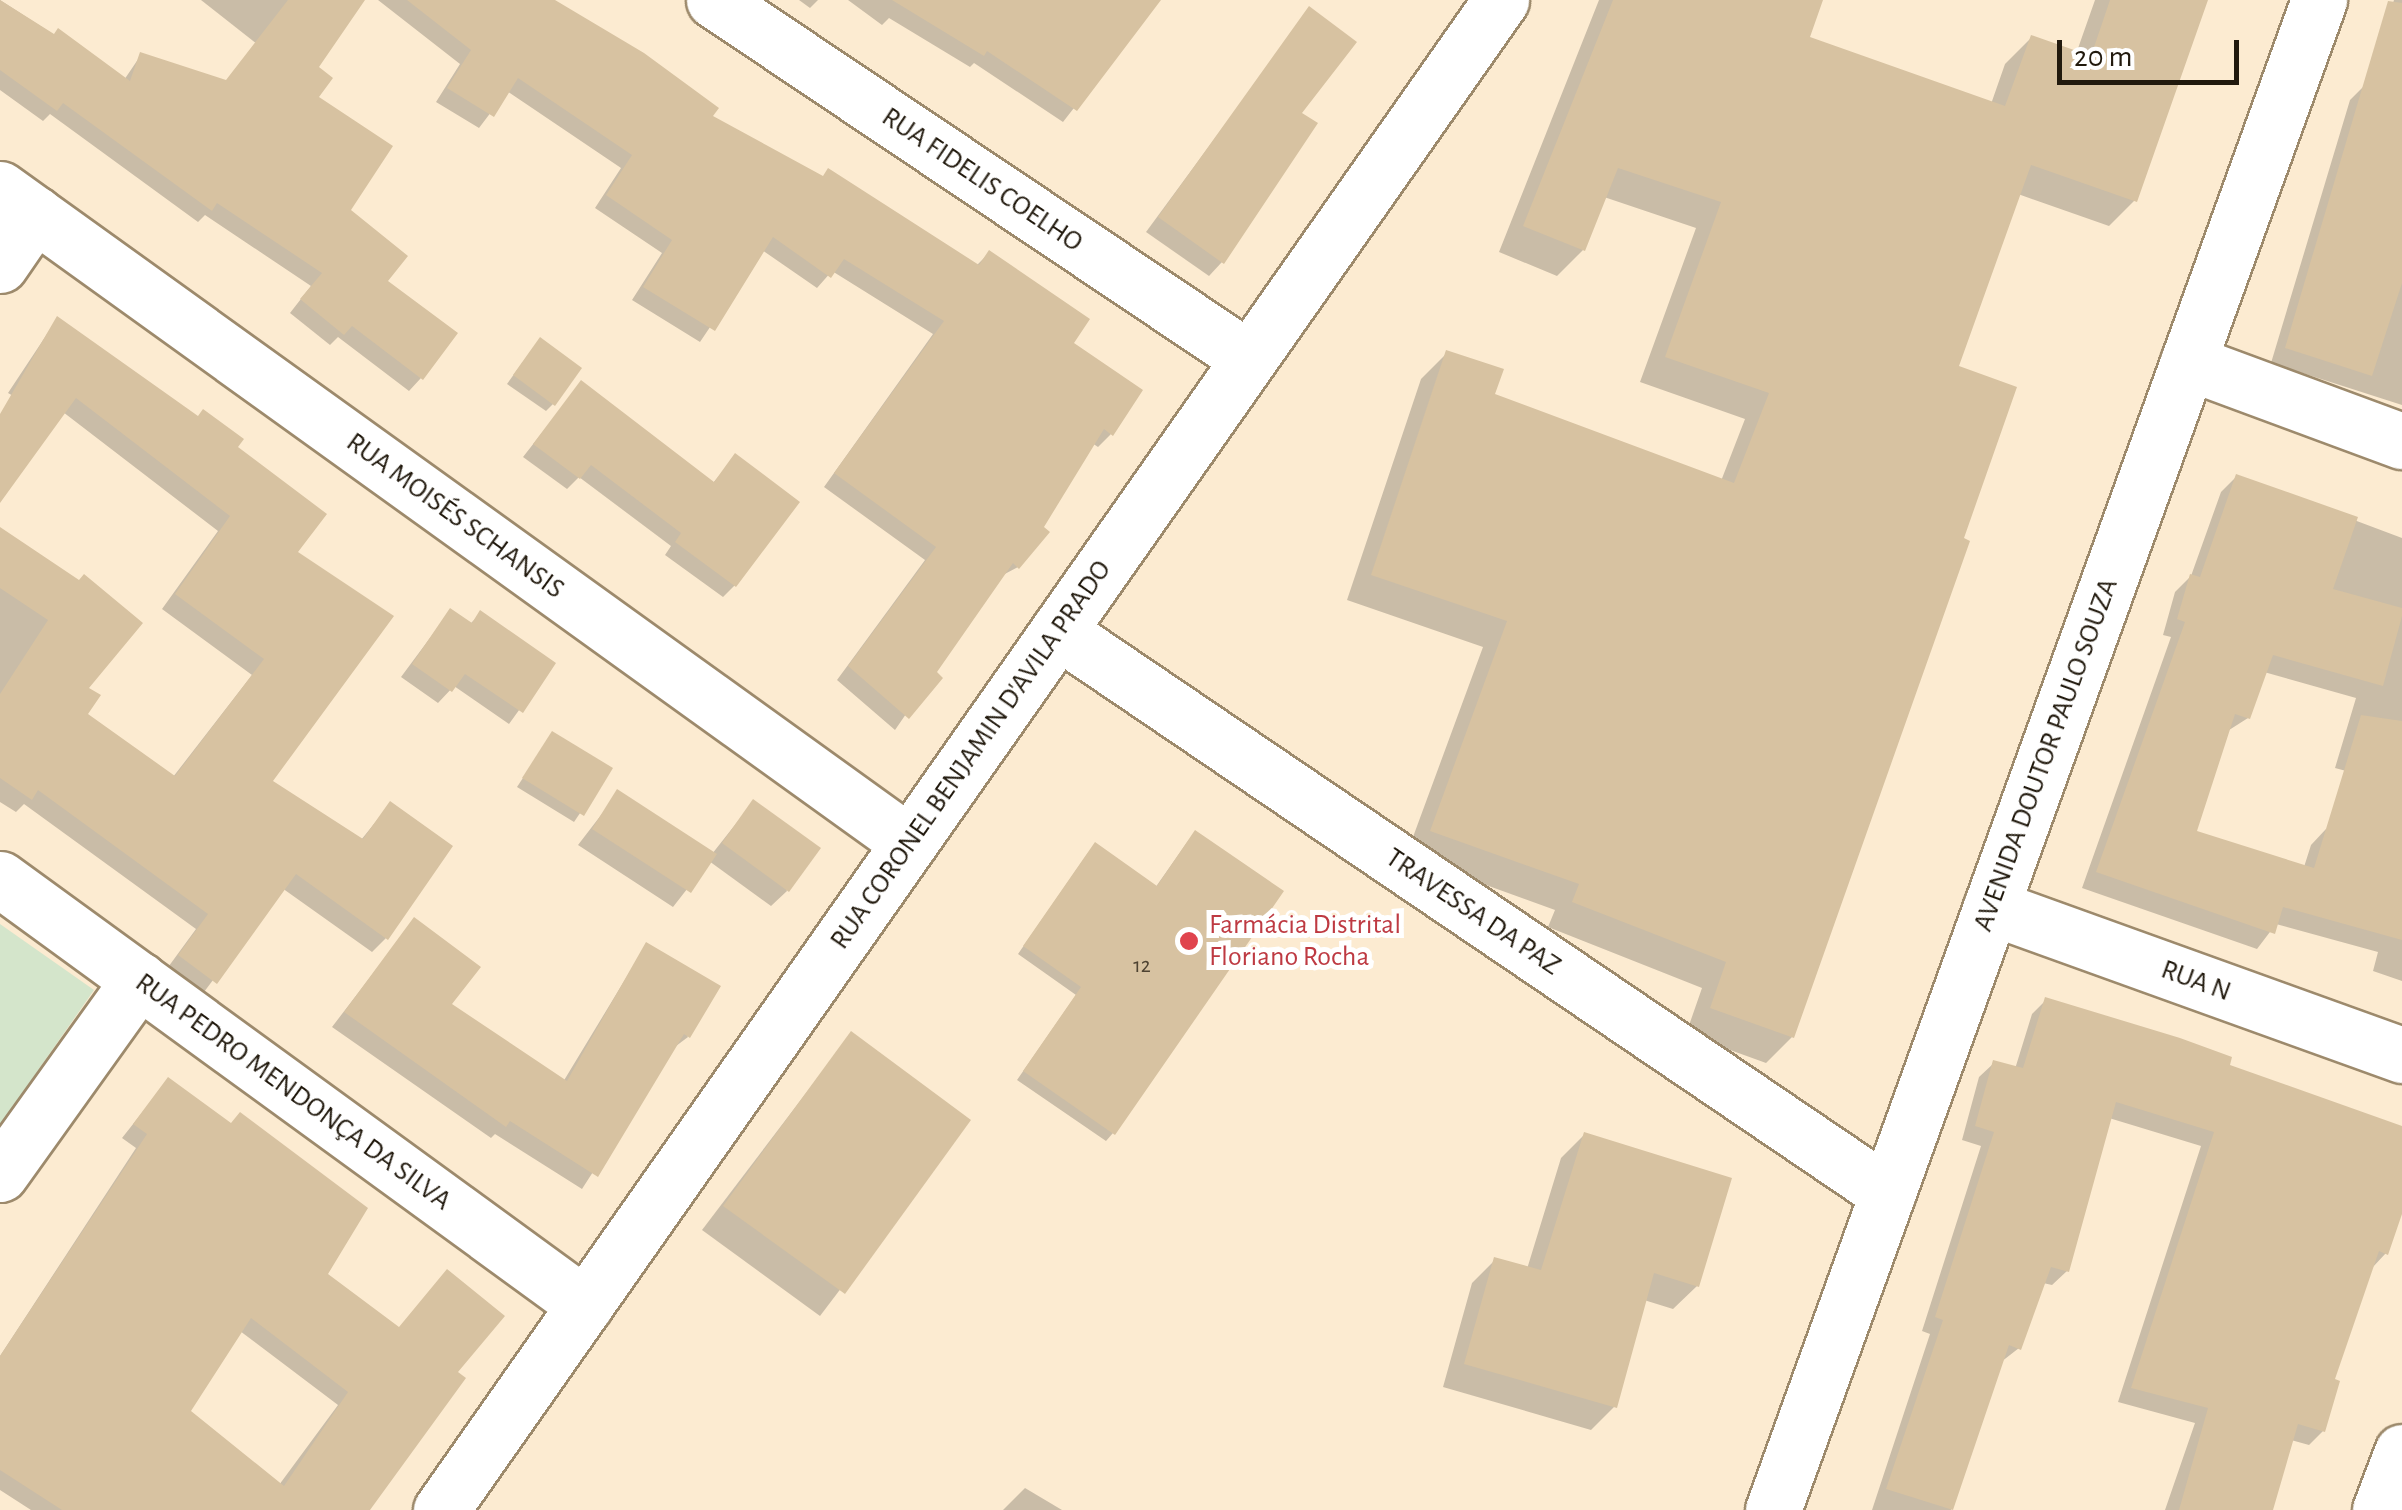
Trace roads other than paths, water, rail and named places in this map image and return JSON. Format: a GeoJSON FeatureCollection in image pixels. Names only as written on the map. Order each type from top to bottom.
{"type":"FeatureCollection","features":[{"type":"Feature","properties":{"kind":"street","name":"RUA FIDELIS COELHO"},"geometry":{"type":"LineString","coordinates":[[714,0],[1250,359]]}},
{"type":"Feature","properties":{"kind":"street","name":"RUA CORONEL BENJAMIN D'AVILA PRADO"},"geometry":{"type":"LineString","coordinates":[[441,1510],[1501,0]]}},
{"type":"Feature","properties":{"kind":"street","name":"AVENIDA DOUTOR PAULO SOUZA"},"geometry":{"type":"LineString","coordinates":[[1773,1510],[2318,0]]}},
{"type":"Feature","properties":{"kind":"street"},"geometry":{"type":"LineString","coordinates":[[0,265],[18,202]]}},
{"type":"Feature","properties":{"kind":"street","name":"RUA MOISÉS SCHANSIS"},"geometry":{"type":"LineString","coordinates":[[18,202],[910,843]]}},
{"type":"Feature","properties":{"kind":"street"},"geometry":{"type":"LineString","coordinates":[[2188,362],[2402,441]]}},
{"type":"Feature","properties":{"kind":"street","name":"TRAVESSA DA PAZ"},"geometry":{"type":"LineString","coordinates":[[1058,631],[1887,1193]]}},
{"type":"Feature","properties":{"kind":"street","name":"RUA PEDRO MENDONÇA DA SILVA"},"geometry":{"type":"LineString","coordinates":[[0,879],[586,1305]]}},
{"type":"Feature","properties":{"kind":"street","name":"RUA N"},"geometry":{"type":"LineString","coordinates":[[1991,907],[2402,1055]]}},
{"type":"Feature","properties":{"kind":"street"},"geometry":{"type":"LineString","coordinates":[[0,1174],[139,980]]}},
{"type":"Feature","properties":{"kind":"street"},"geometry":{"type":"LineString","coordinates":[[2380,1510],[2402,1452]]}},
{"type":"Feature","properties":{"kind":"place","name":"Farmácia Distrital Floriano Rocha"},"geometry":{"type":"Point","coordinates":[1189,941]}}]}
